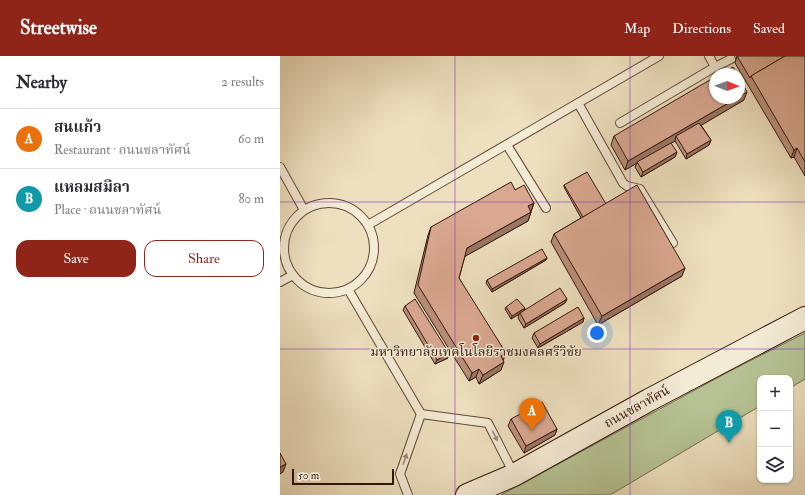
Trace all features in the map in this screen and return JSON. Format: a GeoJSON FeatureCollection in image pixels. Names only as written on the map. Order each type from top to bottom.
{"type":"FeatureCollection","features":[{"type":"Feature","properties":{"kind":"main road","name":"ถนนชลาทัศน์"},"geometry":{"type":"LineString","coordinates":[[467,495],[514,475],[649,400],[805,318]]}},
{"type":"Feature","properties":{"kind":"lane"},"geometry":{"type":"LineString","coordinates":[[368,226],[659,56]]}},
{"type":"Feature","properties":{"kind":"lane"},"geometry":{"type":"LineString","coordinates":[[709,56],[715,67]]}},
{"type":"Feature","properties":{"kind":"lane"},"geometry":{"type":"LineString","coordinates":[[620,123],[731,59]]}},
{"type":"Feature","properties":{"kind":"lane"},"geometry":{"type":"LineString","coordinates":[[578,104],[618,175],[627,186],[640,189],[673,243]]}},
{"type":"Feature","properties":{"kind":"lane"},"geometry":{"type":"LineString","coordinates":[[507,145],[546,208]]}},
{"type":"Feature","properties":{"kind":"lane"},"geometry":{"type":"LineString","coordinates":[[280,167],[304,210]]}},
{"type":"Feature","properties":{"kind":"lane"},"geometry":{"type":"LineString","coordinates":[[319,203],[336,203],[351,208],[364,219],[374,241],[373,258],[371,266],[355,285],[348,289],[331,294],[314,291],[306,287],[292,275],[285,260],[284,240],[292,221],[304,210],[319,203]]}},
{"type":"Feature","properties":{"kind":"lane"},"geometry":{"type":"LineString","coordinates":[[280,282],[292,275]]}},
{"type":"Feature","properties":{"kind":"lane"},"geometry":{"type":"LineString","coordinates":[[348,289],[421,414],[400,474],[408,495]]}},
{"type":"Feature","properties":{"kind":"lane"},"geometry":{"type":"LineString","coordinates":[[421,414],[488,423],[514,475]]}},
{"type":"Feature","properties":{"kind":"green space"},"geometry":{"type":"Polygon","coordinates":[[[805,333],[805,379],[793,386],[793,375],[757,375],[757,408],[610,495],[501,495],[730,371],[805,333]]]}},
{"type":"Feature","properties":{"kind":"building"},"geometry":{"type":"Polygon","coordinates":[[[737,56],[785,56],[750,78],[737,56]]]}},
{"type":"Feature","properties":{"kind":"building"},"geometry":{"type":"Polygon","coordinates":[[[785,56],[805,56],[805,162],[797,148],[794,150],[751,76],[785,56]]]}},
{"type":"Feature","properties":{"kind":"building"},"geometry":{"type":"Polygon","coordinates":[[[709,81],[709,104],[727,104],[628,161],[614,136],[709,81]]]}},
{"type":"Feature","properties":{"kind":"building"},"geometry":{"type":"Polygon","coordinates":[[[699,123],[711,140],[687,154],[676,136],[699,123]]]}},
{"type":"Feature","properties":{"kind":"building"},"geometry":{"type":"Polygon","coordinates":[[[671,143],[677,152],[643,172],[637,162],[671,143]]]}},
{"type":"Feature","properties":{"kind":"building"},"geometry":{"type":"Polygon","coordinates":[[[587,172],[606,204],[583,217],[564,185],[587,172]]]}},
{"type":"Feature","properties":{"kind":"building"},"geometry":{"type":"Polygon","coordinates":[[[511,182],[515,190],[524,185],[534,203],[528,206],[531,212],[467,248],[459,278],[506,353],[501,356],[504,362],[483,375],[479,369],[472,373],[418,285],[431,227],[511,182]]]}},
{"type":"Feature","properties":{"kind":"building"},"geometry":{"type":"Polygon","coordinates":[[[637,185],[685,268],[602,316],[554,234],[637,185]]]}},
{"type":"Feature","properties":{"kind":"building"},"geometry":{"type":"Polygon","coordinates":[[[542,249],[547,258],[492,289],[487,280],[542,249]]]}},
{"type":"Feature","properties":{"kind":"building"},"geometry":{"type":"Polygon","coordinates":[[[560,288],[567,299],[526,324],[520,313],[560,288]]]}},
{"type":"Feature","properties":{"kind":"building"},"geometry":{"type":"Polygon","coordinates":[[[415,299],[449,353],[437,360],[405,306],[415,299]]]}},
{"type":"Feature","properties":{"kind":"building"},"geometry":{"type":"Polygon","coordinates":[[[517,299],[525,308],[512,316],[506,307],[517,299]]]}},
{"type":"Feature","properties":{"kind":"building"},"geometry":{"type":"Polygon","coordinates":[[[578,307],[584,318],[540,344],[534,333],[578,307]]]}},
{"type":"Feature","properties":{"kind":"building"},"geometry":{"type":"Polygon","coordinates":[[[542,402],[557,429],[526,446],[511,419],[542,402]]]}},
{"type":"Feature","properties":{"kind":"building"},"geometry":{"type":"Polygon","coordinates":[[[280,453],[286,464],[280,467],[280,453]]]}},
{"type":"Feature","properties":{"kind":"place","name":"มหาวิทยาลัยเทคโนโลยีราชมงคลศรีวิชัย"},"geometry":{"type":"Point","coordinates":[476,338]}},
{"type":"Feature","properties":{"kind":"place","name":"สนแก้ว"},"geometry":{"type":"Point","coordinates":[532,431]}},
{"type":"Feature","properties":{"kind":"place","name":"แหลมสมิลา"},"geometry":{"type":"Point","coordinates":[729,443]}}]}
